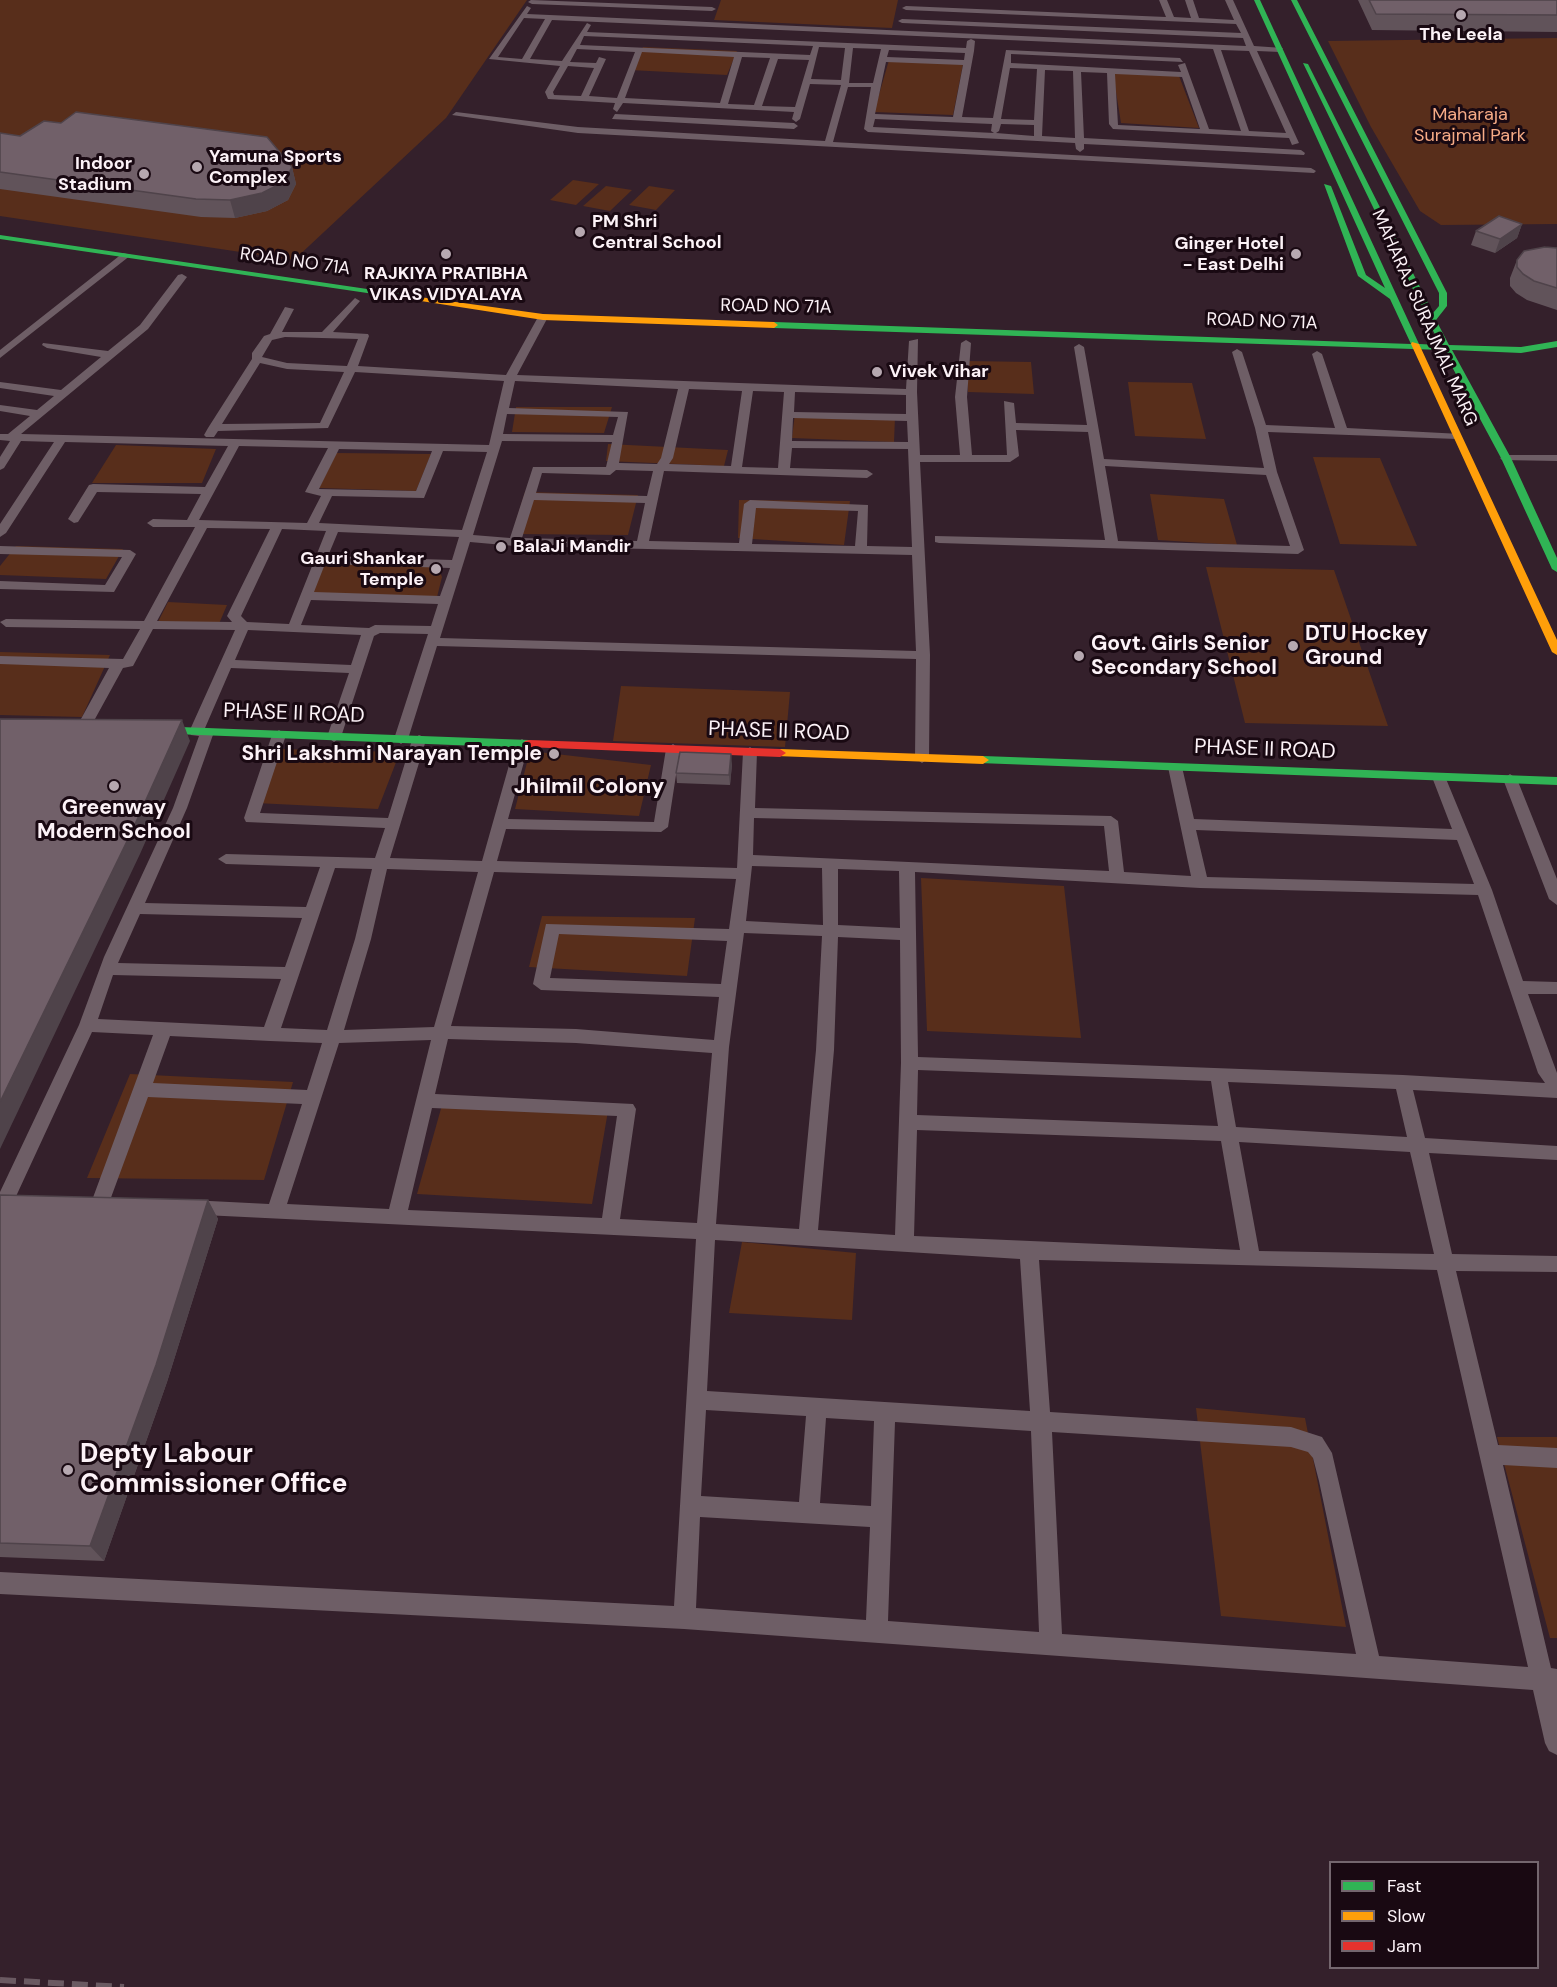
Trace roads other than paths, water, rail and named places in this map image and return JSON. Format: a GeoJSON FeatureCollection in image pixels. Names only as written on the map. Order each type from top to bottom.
{"type":"FeatureCollection","features":[{"type":"Feature","properties":{"kind":"street"},"geometry":{"type":"LineString","coordinates":[[708,24],[716,0]]}},
{"type":"Feature","properties":{"kind":"street"},"geometry":{"type":"LineString","coordinates":[[942,9],[944,0]]}},
{"type":"Feature","properties":{"kind":"street"},"geometry":{"type":"LineString","coordinates":[[975,11],[977,0]]}},
{"type":"Feature","properties":{"kind":"street"},"geometry":{"type":"LineString","coordinates":[[1012,13],[1013,0]]}},
{"type":"Feature","properties":{"kind":"street"},"geometry":{"type":"LineString","coordinates":[[1163,0],[1171,19]]}},
{"type":"Feature","properties":{"kind":"street"},"geometry":{"type":"LineString","coordinates":[[1189,0],[1196,20]]}},
{"type":"Feature","properties":{"kind":"street"},"geometry":{"type":"LineString","coordinates":[[456,115],[578,130],[1311,171],[1291,136],[1229,0]]}},
{"type":"Feature","properties":{"kind":"street"},"geometry":{"type":"LineString","coordinates":[[1243,0],[1274,50]]}},
{"type":"Feature","properties":{"kind":"street"},"geometry":{"type":"LineString","coordinates":[[1257,0],[1274,50],[1322,153],[1362,276],[1394,298]]}},
{"type":"Feature","properties":{"kind":"street","name":"MAHARAJ SURAJMAL MARG"},"geometry":{"type":"LineString","coordinates":[[1294,0],[1443,293],[1443,306],[1433,320]]}},
{"type":"Feature","properties":{"kind":"street"},"geometry":{"type":"LineString","coordinates":[[599,66],[493,58],[532,1],[680,4],[712,9]]}},
{"type":"Feature","properties":{"kind":"street"},"geometry":{"type":"LineString","coordinates":[[673,23],[680,4]]}},
{"type":"Feature","properties":{"kind":"street"},"geometry":{"type":"LineString","coordinates":[[898,34],[906,4],[975,11],[1012,13],[1049,11],[1238,22]]}},
{"type":"Feature","properties":{"kind":"street"},"geometry":{"type":"LineString","coordinates":[[521,16],[1274,50]]}},
{"type":"Feature","properties":{"kind":"street"},"geometry":{"type":"LineString","coordinates":[[1104,16],[1107,42]]}},
{"type":"Feature","properties":{"kind":"street"},"geometry":{"type":"LineString","coordinates":[[524,62],[550,17]]}},
{"type":"Feature","properties":{"kind":"street"},"geometry":{"type":"LineString","coordinates":[[590,19],[550,94],[552,97],[798,110]]}},
{"type":"Feature","properties":{"kind":"street"},"geometry":{"type":"LineString","coordinates":[[902,21],[1246,36]]}},
{"type":"Feature","properties":{"kind":"street"},"geometry":{"type":"LineString","coordinates":[[1014,38],[1015,26]]}},
{"type":"Feature","properties":{"kind":"street"},"geometry":{"type":"LineString","coordinates":[[790,143],[822,30]]}},
{"type":"Feature","properties":{"kind":"street"},"geometry":{"type":"LineString","coordinates":[[583,34],[970,51]]}},
{"type":"Feature","properties":{"kind":"street"},"geometry":{"type":"LineString","coordinates":[[583,100],[599,66],[609,36]]}},
{"type":"Feature","properties":{"kind":"street"},"geometry":{"type":"LineString","coordinates":[[957,119],[971,37]]}},
{"type":"Feature","properties":{"kind":"street"},"geometry":{"type":"LineString","coordinates":[[994,136],[1007,65],[1009,40],[1014,38]]}},
{"type":"Feature","properties":{"kind":"street"},"geometry":{"type":"LineString","coordinates":[[690,51],[696,39]]}},
{"type":"Feature","properties":{"kind":"street"},"geometry":{"type":"LineString","coordinates":[[828,145],[845,84],[849,45]]}},
{"type":"Feature","properties":{"kind":"street"},"geometry":{"type":"LineString","coordinates":[[1178,46],[1184,75],[1206,133]]}},
{"type":"Feature","properties":{"kind":"street"},"geometry":{"type":"LineString","coordinates":[[576,47],[640,48],[813,58]]}},
{"type":"Feature","properties":{"kind":"street"},"geometry":{"type":"LineString","coordinates":[[866,147],[876,86],[886,47]]}},
{"type":"Feature","properties":{"kind":"street"},"geometry":{"type":"LineString","coordinates":[[615,131],[611,128],[640,48]]}},
{"type":"Feature","properties":{"kind":"street"},"geometry":{"type":"LineString","coordinates":[[1216,48],[1246,134]]}},
{"type":"Feature","properties":{"kind":"street","name":"MAHARAJ SURAJMAL MARG"},"geometry":{"type":"LineString","coordinates":[[1319,49],[1298,48],[1449,352],[1506,458],[1557,569]]}},
{"type":"Feature","properties":{"kind":"street"},"geometry":{"type":"LineString","coordinates":[[1009,52],[1180,60]]}},
{"type":"Feature","properties":{"kind":"street"},"geometry":{"type":"LineString","coordinates":[[723,106],[740,53]]}},
{"type":"Feature","properties":{"kind":"street"},"geometry":{"type":"LineString","coordinates":[[757,108],[775,56]]}},
{"type":"Feature","properties":{"kind":"street"},"geometry":{"type":"LineString","coordinates":[[884,59],[968,63]]}},
{"type":"Feature","properties":{"kind":"street"},"geometry":{"type":"LineString","coordinates":[[1007,65],[1184,75]]}},
{"type":"Feature","properties":{"kind":"street"},"geometry":{"type":"LineString","coordinates":[[1036,157],[1040,123],[1041,67]]}},
{"type":"Feature","properties":{"kind":"street"},"geometry":{"type":"LineString","coordinates":[[1077,69],[1080,159]]}},
{"type":"Feature","properties":{"kind":"street"},"geometry":{"type":"LineString","coordinates":[[1111,71],[1114,126],[1291,136]]}},
{"type":"Feature","properties":{"kind":"street"},"geometry":{"type":"LineString","coordinates":[[807,81],[876,86]]}},
{"type":"Feature","properties":{"kind":"street"},"geometry":{"type":"LineString","coordinates":[[872,116],[1040,123]]}},
{"type":"Feature","properties":{"kind":"street"},"geometry":{"type":"LineString","coordinates":[[615,117],[794,126]]}},
{"type":"Feature","properties":{"kind":"street"},"geometry":{"type":"LineString","coordinates":[[868,129],[1301,153]]}},
{"type":"Feature","properties":{"kind":"street","name":"MAHARAJ SURAJMAL MARG"},"geometry":{"type":"LineString","coordinates":[[1322,153],[1394,298],[1557,652]]}},
{"type":"Feature","properties":{"kind":"street","name":"ROAD NO 71A"},"geometry":{"type":"LineString","coordinates":[[0,237],[540,321],[602,321],[1449,352],[1522,358],[1557,355]]}},
{"type":"Feature","properties":{"kind":"street","name":"ROAD NO 71A"},"geometry":{"type":"LineString","coordinates":[[0,250],[355,301],[540,321],[914,341],[1079,347],[1317,354],[1418,351]]}},
{"type":"Feature","properties":{"kind":"street"},"geometry":{"type":"LineString","coordinates":[[0,355],[126,255]]}},
{"type":"Feature","properties":{"kind":"street"},"geometry":{"type":"LineString","coordinates":[[0,466],[10,437],[144,327],[182,277]]}},
{"type":"Feature","properties":{"kind":"street"},"geometry":{"type":"LineString","coordinates":[[325,335],[355,301]]}},
{"type":"Feature","properties":{"kind":"street"},"geometry":{"type":"LineString","coordinates":[[206,442],[257,359],[262,344],[274,336],[289,309]]}},
{"type":"Feature","properties":{"kind":"street"},"geometry":{"type":"LineString","coordinates":[[400,739],[496,443],[510,378],[540,321]]}},
{"type":"Feature","properties":{"kind":"street"},"geometry":{"type":"LineString","coordinates":[[214,428],[324,426],[364,336],[274,336]]}},
{"type":"Feature","properties":{"kind":"street"},"geometry":{"type":"LineString","coordinates":[[914,341],[912,392],[923,655],[922,758]]}},
{"type":"Feature","properties":{"kind":"street"},"geometry":{"type":"LineString","coordinates":[[966,343],[961,397],[966,458]]}},
{"type":"Feature","properties":{"kind":"street","name":"ROAD NO 71A"},"geometry":{"type":"LineString","coordinates":[[1449,352],[1521,350],[1557,344]]}},
{"type":"Feature","properties":{"kind":"street"},"geometry":{"type":"LineString","coordinates":[[47,345],[110,355]]}},
{"type":"Feature","properties":{"kind":"street"},"geometry":{"type":"LineString","coordinates":[[1079,347],[1112,543]]}},
{"type":"Feature","properties":{"kind":"street"},"geometry":{"type":"LineString","coordinates":[[939,539],[1298,550],[1271,472],[1261,428],[1236,352]]}},
{"type":"Feature","properties":{"kind":"street"},"geometry":{"type":"LineString","coordinates":[[1317,354],[1342,431]]}},
{"type":"Feature","properties":{"kind":"street"},"geometry":{"type":"LineString","coordinates":[[257,359],[287,366],[510,378],[684,386],[912,392]]}},
{"type":"Feature","properties":{"kind":"street"},"geometry":{"type":"LineString","coordinates":[[0,385],[63,394]]}},
{"type":"Feature","properties":{"kind":"street"},"geometry":{"type":"LineString","coordinates":[[642,545],[658,472],[667,458],[684,386]]}},
{"type":"Feature","properties":{"kind":"street"},"geometry":{"type":"LineString","coordinates":[[736,470],[748,388]]}},
{"type":"Feature","properties":{"kind":"street"},"geometry":{"type":"LineString","coordinates":[[784,472],[790,389]]}},
{"type":"Feature","properties":{"kind":"street"},"geometry":{"type":"LineString","coordinates":[[787,444],[915,452],[966,458],[1010,459],[1013,456],[1008,403]]}},
{"type":"Feature","properties":{"kind":"street"},"geometry":{"type":"LineString","coordinates":[[0,408],[39,414]]}},
{"type":"Feature","properties":{"kind":"street"},"geometry":{"type":"LineString","coordinates":[[503,411],[624,414],[610,471],[537,468],[515,542]]}},
{"type":"Feature","properties":{"kind":"street"},"geometry":{"type":"LineString","coordinates":[[789,415],[913,418]]}},
{"type":"Feature","properties":{"kind":"street"},"geometry":{"type":"LineString","coordinates":[[1010,426],[1094,429]]}},
{"type":"Feature","properties":{"kind":"street"},"geometry":{"type":"LineString","coordinates":[[1261,428],[1457,436]]}},
{"type":"Feature","properties":{"kind":"street"},"geometry":{"type":"LineString","coordinates":[[10,437],[439,447],[618,439]]}},
{"type":"Feature","properties":{"kind":"street"},"geometry":{"type":"LineString","coordinates":[[0,533],[62,438]]}},
{"type":"Feature","properties":{"kind":"street"},"geometry":{"type":"LineString","coordinates":[[0,660],[128,663],[197,524],[209,491],[236,442]]}},
{"type":"Feature","properties":{"kind":"street"},"geometry":{"type":"LineString","coordinates":[[336,444],[311,492],[420,495],[439,447]]}},
{"type":"Feature","properties":{"kind":"street"},"geometry":{"type":"LineString","coordinates":[[1506,458],[1557,458]]}},
{"type":"Feature","properties":{"kind":"street"},"geometry":{"type":"LineString","coordinates":[[1100,462],[1184,469],[1271,472]]}},
{"type":"Feature","properties":{"kind":"street"},"geometry":{"type":"LineString","coordinates":[[612,466],[867,474]]}},
{"type":"Feature","properties":{"kind":"street"},"geometry":{"type":"LineString","coordinates":[[74,519],[93,488],[209,491]]}},
{"type":"Feature","properties":{"kind":"street"},"geometry":{"type":"LineString","coordinates":[[311,527],[328,493]]}},
{"type":"Feature","properties":{"kind":"street"},"geometry":{"type":"LineString","coordinates":[[530,496],[652,501]]}},
{"type":"Feature","properties":{"kind":"street"},"geometry":{"type":"LineString","coordinates":[[745,547],[750,504],[864,508],[861,550]]}},
{"type":"Feature","properties":{"kind":"street"},"geometry":{"type":"LineString","coordinates":[[153,523],[278,525],[465,536],[515,542],[918,551]]}},
{"type":"Feature","properties":{"kind":"street"},"geometry":{"type":"LineString","coordinates":[[243,626],[234,616],[278,525]]}},
{"type":"Feature","properties":{"kind":"street"},"geometry":{"type":"LineString","coordinates":[[294,627],[333,528]]}},
{"type":"Feature","properties":{"kind":"street"},"geometry":{"type":"LineString","coordinates":[[0,550],[130,554],[109,589],[0,585]]}},
{"type":"Feature","properties":{"kind":"street"},"geometry":{"type":"LineString","coordinates":[[322,560],[456,564]]}},
{"type":"Feature","properties":{"kind":"street"},"geometry":{"type":"LineString","coordinates":[[307,596],[445,600]]}},
{"type":"Feature","properties":{"kind":"street"},"geometry":{"type":"LineString","coordinates":[[6,623],[294,627],[369,632],[374,632],[375,629],[432,636],[923,655]]}},
{"type":"Feature","properties":{"kind":"street"},"geometry":{"type":"LineString","coordinates":[[29,1200],[3,1198],[87,1025],[134,908],[180,808],[225,664],[243,626]]}},
{"type":"Feature","properties":{"kind":"street"},"geometry":{"type":"LineString","coordinates":[[334,737],[369,632]]}},
{"type":"Feature","properties":{"kind":"street"},"geometry":{"type":"LineString","coordinates":[[83,728],[118,664]]}},
{"type":"Feature","properties":{"kind":"street"},"geometry":{"type":"LineString","coordinates":[[225,664],[355,669]]}},
{"type":"Feature","properties":{"kind":"street","name":"PHASE II ROAD"},"geometry":{"type":"LineString","coordinates":[[140,730],[1557,781]]}},
{"type":"Feature","properties":{"kind":"street"},"geometry":{"type":"LineString","coordinates":[[279,735],[251,818],[394,823]]}},
{"type":"Feature","properties":{"kind":"street"},"geometry":{"type":"LineString","coordinates":[[275,1212],[333,1037],[363,939],[381,864],[420,740]]}},
{"type":"Feature","properties":{"kind":"street"},"geometry":{"type":"LineString","coordinates":[[397,1216],[441,1033],[522,744]]}},
{"type":"Feature","properties":{"kind":"street"},"geometry":{"type":"LineString","coordinates":[[499,824],[661,827],[673,749]]}},
{"type":"Feature","properties":{"kind":"street"},"geometry":{"type":"LineString","coordinates":[[684,1618],[706,1231],[721,1047],[749,813],[750,752]]}},
{"type":"Feature","properties":{"kind":"street"},"geometry":{"type":"LineString","coordinates":[[1175,767],[1200,882]]}},
{"type":"Feature","properties":{"kind":"street"},"geometry":{"type":"LineString","coordinates":[[1439,777],[1484,890],[1547,1072],[1557,1085]]}},
{"type":"Feature","properties":{"kind":"street"},"geometry":{"type":"LineString","coordinates":[[1510,779],[1557,899]]}},
{"type":"Feature","properties":{"kind":"street"},"geometry":{"type":"LineString","coordinates":[[749,813],[1110,821],[1117,876]]}},
{"type":"Feature","properties":{"kind":"street"},"geometry":{"type":"LineString","coordinates":[[1188,824],[1462,836]]}},
{"type":"Feature","properties":{"kind":"street"},"geometry":{"type":"LineString","coordinates":[[226,859],[486,867],[744,867],[830,864],[1117,876],[1200,882],[1484,890]]}},
{"type":"Feature","properties":{"kind":"street"},"geometry":{"type":"LineString","coordinates":[[270,1034],[329,862]]}},
{"type":"Feature","properties":{"kind":"street"},"geometry":{"type":"LineString","coordinates":[[808,1237],[825,1050],[830,864]]}},
{"type":"Feature","properties":{"kind":"street"},"geometry":{"type":"LineString","coordinates":[[904,1244],[910,1063],[907,866]]}},
{"type":"Feature","properties":{"kind":"street"},"geometry":{"type":"LineString","coordinates":[[134,908],[312,913]]}},
{"type":"Feature","properties":{"kind":"street"},"geometry":{"type":"LineString","coordinates":[[728,991],[542,984],[552,928],[830,930],[908,934]]}},
{"type":"Feature","properties":{"kind":"street"},"geometry":{"type":"LineString","coordinates":[[108,969],[292,973]]}},
{"type":"Feature","properties":{"kind":"street"},"geometry":{"type":"LineString","coordinates":[[1516,987],[1557,988]]}},
{"type":"Feature","properties":{"kind":"street"},"geometry":{"type":"LineString","coordinates":[[87,1025],[333,1037],[441,1033],[576,1036],[721,1047]]}},
{"type":"Feature","properties":{"kind":"street"},"geometry":{"type":"LineString","coordinates":[[100,1203],[164,1029]]}},
{"type":"Feature","properties":{"kind":"street"},"geometry":{"type":"LineString","coordinates":[[910,1063],[1557,1090]]}},
{"type":"Feature","properties":{"kind":"street"},"geometry":{"type":"LineString","coordinates":[[1218,1075],[1251,1259]]}},
{"type":"Feature","properties":{"kind":"street"},"geometry":{"type":"LineString","coordinates":[[1403,1082],[1488,1454],[1550,1679],[1557,1743]]}},
{"type":"Feature","properties":{"kind":"street"},"geometry":{"type":"LineString","coordinates":[[143,1090],[313,1097]]}},
{"type":"Feature","properties":{"kind":"street"},"geometry":{"type":"LineString","coordinates":[[424,1101],[627,1109],[610,1226]]}},
{"type":"Feature","properties":{"kind":"street"},"geometry":{"type":"LineString","coordinates":[[908,1122],[1228,1134],[1557,1153]]}},
{"type":"Feature","properties":{"kind":"street"},"geometry":{"type":"LineString","coordinates":[[76,1202],[123,1204]]}},
{"type":"Feature","properties":{"kind":"street"},"geometry":{"type":"LineString","coordinates":[[171,1207],[610,1226],[1029,1251],[1251,1259],[1557,1264]]}},
{"type":"Feature","properties":{"kind":"street"},"geometry":{"type":"LineString","coordinates":[[1029,1251],[1041,1422],[1051,1645]]}},
{"type":"Feature","properties":{"kind":"street"},"geometry":{"type":"LineString","coordinates":[[695,1400],[1291,1437],[1315,1444],[1322,1453],[1329,1481],[1370,1665]]}},
{"type":"Feature","properties":{"kind":"street"},"geometry":{"type":"LineString","coordinates":[[809,1513],[817,1408]]}},
{"type":"Feature","properties":{"kind":"street"},"geometry":{"type":"LineString","coordinates":[[877,1632],[885,1412]]}},
{"type":"Feature","properties":{"kind":"street"},"geometry":{"type":"LineString","coordinates":[[1488,1454],[1557,1458]]}},
{"type":"Feature","properties":{"kind":"street"},"geometry":{"type":"LineString","coordinates":[[690,1506],[880,1517]]}},
{"type":"Feature","properties":{"kind":"street"},"geometry":{"type":"LineString","coordinates":[[0,1583],[684,1618],[1550,1679]]}},
{"type":"Feature","properties":{"kind":"railway"},"geometry":{"type":"LineString","coordinates":[[0,1980],[124,1987]]}},
{"type":"Feature","properties":{"kind":"place","name":"The Leela"},"geometry":{"type":"Point","coordinates":[1461,15]}},
{"type":"Feature","properties":{"kind":"place","name":"Yamuna Sports Complex"},"geometry":{"type":"Point","coordinates":[197,167]}},
{"type":"Feature","properties":{"kind":"place","name":"Indoor Stadium"},"geometry":{"type":"Point","coordinates":[144,174]}},
{"type":"Feature","properties":{"kind":"place","name":"PM Shri Central School"},"geometry":{"type":"Point","coordinates":[580,232]}},
{"type":"Feature","properties":{"kind":"place","name":"RAJKIYA PRATIBHA VIKAS VIDYALAYA"},"geometry":{"type":"Point","coordinates":[446,254]}},
{"type":"Feature","properties":{"kind":"place","name":"Ginger Hotel - East Delhi"},"geometry":{"type":"Point","coordinates":[1296,254]}},
{"type":"Feature","properties":{"kind":"place","name":"Vivek Vihar"},"geometry":{"type":"Point","coordinates":[877,372]}},
{"type":"Feature","properties":{"kind":"place","name":"BalaJi Mandir"},"geometry":{"type":"Point","coordinates":[501,547]}},
{"type":"Feature","properties":{"kind":"place","name":"Gauri Shankar Temple"},"geometry":{"type":"Point","coordinates":[436,569]}},
{"type":"Feature","properties":{"kind":"place","name":"DTU Hockey Ground"},"geometry":{"type":"Point","coordinates":[1293,646]}},
{"type":"Feature","properties":{"kind":"place","name":"Govt. Girls Senior Secondary School"},"geometry":{"type":"Point","coordinates":[1079,656]}},
{"type":"Feature","properties":{"kind":"place","name":"Shri Lakshmi Narayan Temple"},"geometry":{"type":"Point","coordinates":[554,754]}},
{"type":"Feature","properties":{"kind":"place","name":"Greenway Modern School"},"geometry":{"type":"Point","coordinates":[114,786]}},
{"type":"Feature","properties":{"kind":"place","name":"Depty Labour Commissioner Office"},"geometry":{"type":"Point","coordinates":[68,1470]}},
{"type":"Feature","properties":{"kind":"district","name":"Jhilmil Colony"},"geometry":{"type":"Point","coordinates":[589,787]}},
{"type":"Feature","properties":{"kind":"park label","name":"Maharaja Surajmal Park"},"geometry":{"type":"Point","coordinates":[1470,125]}}]}
